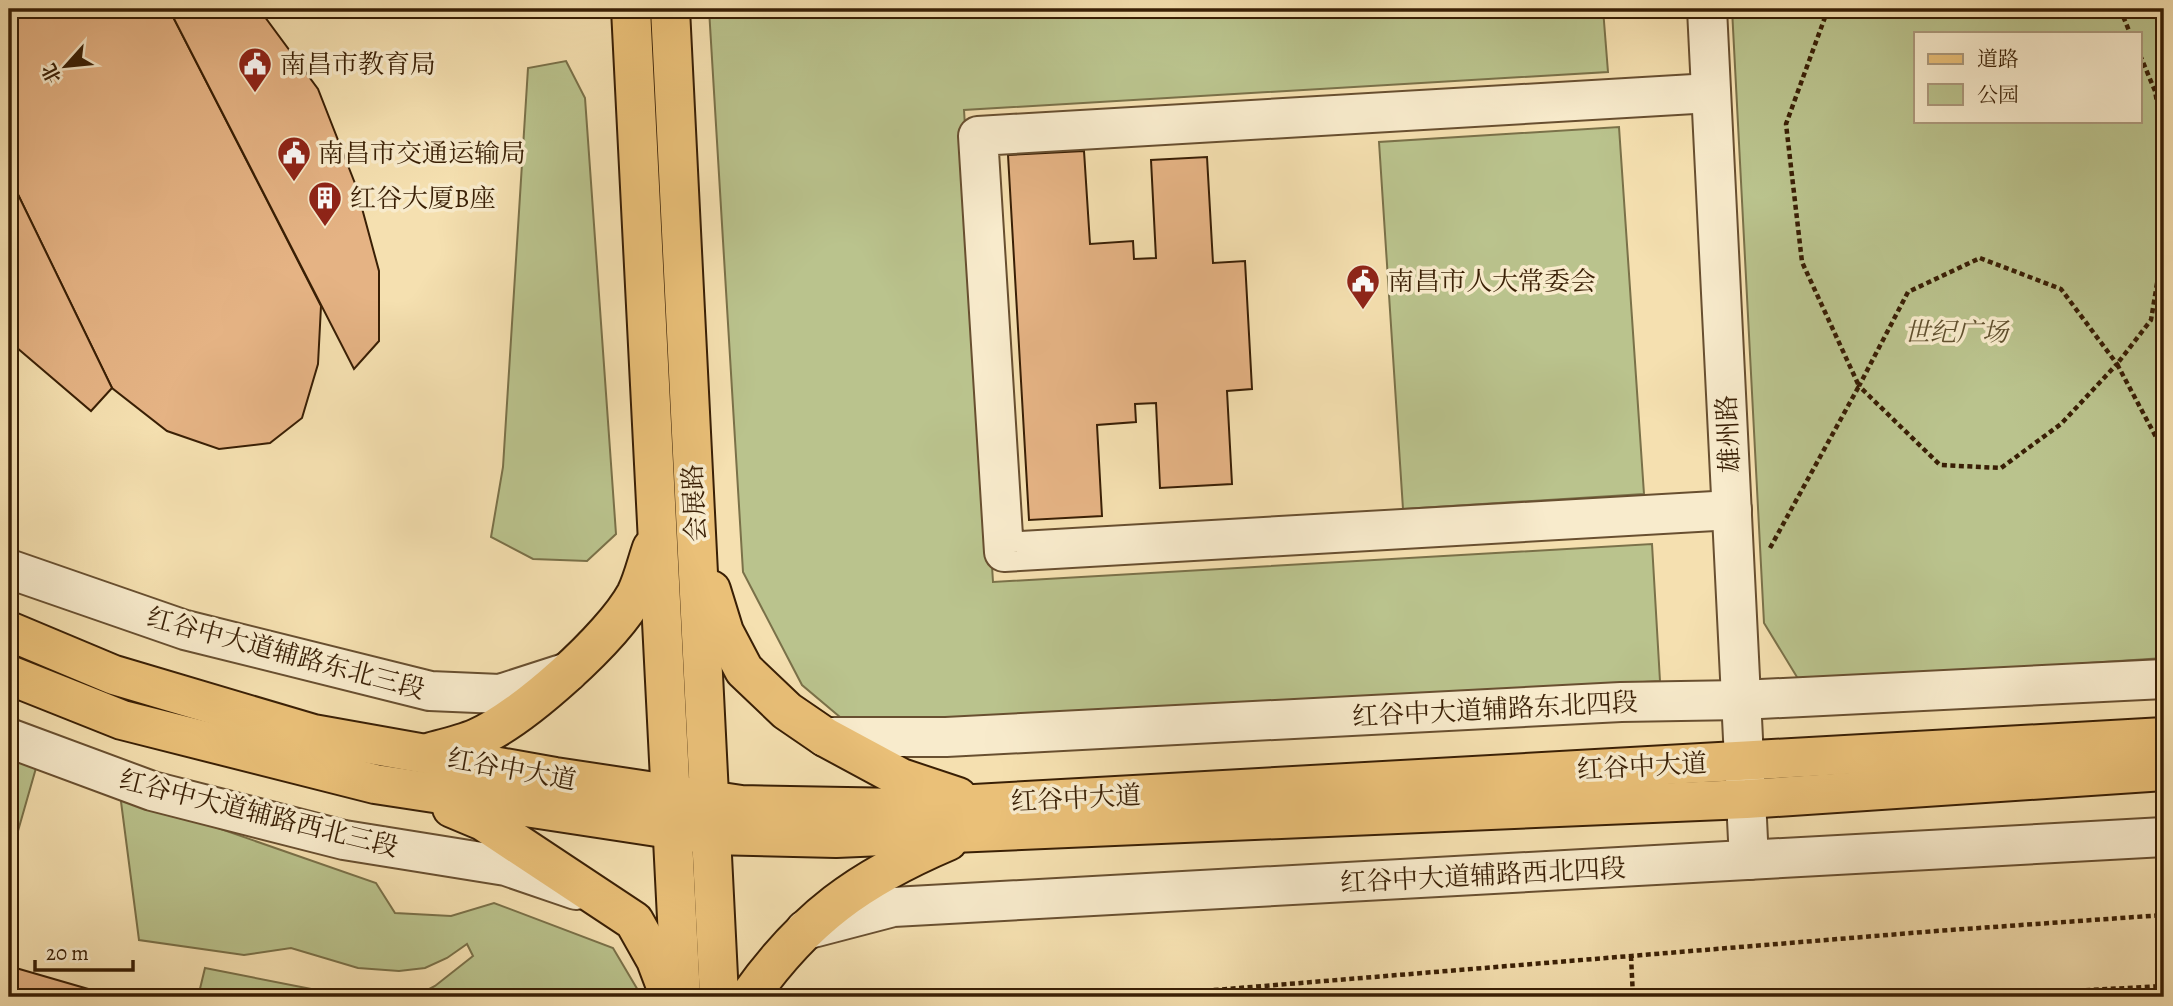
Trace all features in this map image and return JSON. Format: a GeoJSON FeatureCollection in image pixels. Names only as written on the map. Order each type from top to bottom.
{"type":"FeatureCollection","features":[{"type":"Feature","properties":{"kind":"main road","name":"会展路"},"geometry":{"type":"LineString","coordinates":[[631,9],[658,533],[691,815],[719,997]]}},
{"type":"Feature","properties":{"kind":"main road","name":"会展路"},"geometry":{"type":"LineString","coordinates":[[670,9],[696,543],[691,815],[681,997]]}},
{"type":"Feature","properties":{"kind":"main road"},"geometry":{"type":"LineString","coordinates":[[425,754],[478,738],[518,713],[568,672],[607,634],[636,593],[658,533]]}},
{"type":"Feature","properties":{"kind":"main road"},"geometry":{"type":"LineString","coordinates":[[696,543],[724,632],[744,670],[787,711],[825,737],[973,818],[844,896],[775,961],[750,997]]}},
{"type":"Feature","properties":{"kind":"main road","name":"红谷中大道"},"geometry":{"type":"LineString","coordinates":[[9,631],[114,675],[299,730],[425,754],[691,815]]}},
{"type":"Feature","properties":{"kind":"main road","name":"红谷中大道"},"geometry":{"type":"LineString","coordinates":[[9,675],[122,720],[375,784],[691,815],[836,838],[973,818],[1744,761],[2164,737]]}},
{"type":"Feature","properties":{"kind":"main road","name":"红谷中大道"},"geometry":{"type":"LineString","coordinates":[[973,818],[1746,799],[2164,771]]}},
{"type":"Feature","properties":{"kind":"main road"},"geometry":{"type":"LineString","coordinates":[[408,789],[483,821],[634,921],[656,960],[670,997]]}},
{"type":"Feature","properties":{"kind":"street","name":"雄州路"},"geometry":{"type":"LineString","coordinates":[[1707,9],[1749,860]]}},
{"type":"Feature","properties":{"kind":"street"},"geometry":{"type":"LineString","coordinates":[[1711,93],[978,135],[1004,552],[1732,510]]}},
{"type":"Feature","properties":{"kind":"street","name":"红谷中大道辅路东北三段"},"geometry":{"type":"LineString","coordinates":[[9,569],[185,630],[430,691],[500,694],[568,672]]}},
{"type":"Feature","properties":{"kind":"street","name":"红谷中大道辅路东北四段"},"geometry":{"type":"LineString","coordinates":[[825,737],[946,737],[1621,702],[1741,700],[2164,679]]}},
{"type":"Feature","properties":{"kind":"street","name":"红谷中大道辅路西北三段"},"geometry":{"type":"LineString","coordinates":[[9,738],[152,791],[344,840],[506,866],[594,896]]}},
{"type":"Feature","properties":{"kind":"street","name":"红谷中大道辅路西北四段"},"geometry":{"type":"LineString","coordinates":[[805,930],[893,907],[2164,837]]}},
{"type":"Feature","properties":{"kind":"path"},"geometry":{"type":"LineString","coordinates":[[1828,9],[1786,124],[1802,262],[1859,386],[1940,465],[2001,468],[2061,424],[2117,364],[2151,320],[2164,241]]}},
{"type":"Feature","properties":{"kind":"path"},"geometry":{"type":"LineString","coordinates":[[2120,9],[2130,32]]}},
{"type":"Feature","properties":{"kind":"path"},"geometry":{"type":"LineString","coordinates":[[2142,60],[2155,91],[2164,141]]}},
{"type":"Feature","properties":{"kind":"path"},"geometry":{"type":"LineString","coordinates":[[1768,552],[1908,292],[1980,258],[2061,289],[2117,364],[2164,452]]}},
{"type":"Feature","properties":{"kind":"path"},"geometry":{"type":"LineString","coordinates":[[1129,997],[2164,915]]}},
{"type":"Feature","properties":{"kind":"path"},"geometry":{"type":"LineString","coordinates":[[1630,956],[1633,997]]}},
{"type":"Feature","properties":{"kind":"path"},"geometry":{"type":"LineString","coordinates":[[1958,997],[2037,995],[2164,986]]}},
{"type":"Feature","properties":{"kind":"green space"},"geometry":{"type":"Polygon","coordinates":[[[709,9],[1603,9],[1608,72],[964,110],[993,582],[1652,544],[1660,681],[853,728],[802,685],[743,572],[709,9]]]}},
{"type":"Feature","properties":{"kind":"green space","name":"世纪广场"},"geometry":{"type":"Polygon","coordinates":[[[1732,9],[2164,9],[2164,658],[1800,682],[1764,623],[1732,9]]]}},
{"type":"Feature","properties":{"kind":"green space"},"geometry":{"type":"Polygon","coordinates":[[[566,61],[585,98],[616,534],[587,561],[533,559],[491,537],[503,467],[528,68],[566,61]]]}},
{"type":"Feature","properties":{"kind":"green space"},"geometry":{"type":"Polygon","coordinates":[[[1619,127],[1644,494],[1403,509],[1379,142],[1619,127]]]}},
{"type":"Feature","properties":{"kind":"green space"},"geometry":{"type":"Polygon","coordinates":[[[9,755],[36,768],[18,831],[9,851],[9,755]]]}},
{"type":"Feature","properties":{"kind":"green space"},"geometry":{"type":"Polygon","coordinates":[[[120,794],[376,883],[395,913],[451,916],[494,903],[613,948],[642,997],[414,997],[435,986],[473,956],[467,944],[447,958],[425,968],[399,971],[358,968],[291,948],[244,955],[139,940],[120,794]]]}},
{"type":"Feature","properties":{"kind":"green space"},"geometry":{"type":"Polygon","coordinates":[[[205,968],[347,996],[363,997],[198,997],[205,968]]]}},
{"type":"Feature","properties":{"kind":"building"},"geometry":{"type":"Polygon","coordinates":[[[9,9],[169,9],[321,306],[318,364],[302,418],[270,443],[219,449],[167,431],[112,388],[9,176],[9,9]]]}},
{"type":"Feature","properties":{"kind":"building","name":"红谷大厦B座"},"geometry":{"type":"Polygon","coordinates":[[[169,9],[259,9],[318,89],[356,186],[379,271],[379,341],[354,369],[169,9]]]}},
{"type":"Feature","properties":{"kind":"building"},"geometry":{"type":"Polygon","coordinates":[[[1084,151],[1090,244],[1133,241],[1134,259],[1156,258],[1151,160],[1207,157],[1213,263],[1245,261],[1252,389],[1227,391],[1232,484],[1160,488],[1156,403],[1135,404],[1136,422],[1097,425],[1102,516],[1029,520],[1008,155],[1084,151]]]}},
{"type":"Feature","properties":{"kind":"building"},"geometry":{"type":"Polygon","coordinates":[[[9,176],[112,388],[91,411],[9,341],[9,176]]]}},
{"type":"Feature","properties":{"kind":"building"},"geometry":{"type":"Polygon","coordinates":[[[9,966],[116,997],[9,997],[9,966]]]}},
{"type":"Feature","properties":{"kind":"place","name":"南昌市教育局"},"geometry":{"type":"Point","coordinates":[255,94]}},
{"type":"Feature","properties":{"kind":"place","name":"南昌市交通运输局"},"geometry":{"type":"Point","coordinates":[294,183]}},
{"type":"Feature","properties":{"kind":"place","name":"红谷大厦B座"},"geometry":{"type":"Point","coordinates":[325,228]}},
{"type":"Feature","properties":{"kind":"place","name":"南昌市人大常委会"},"geometry":{"type":"Point","coordinates":[1363,311]}}]}
